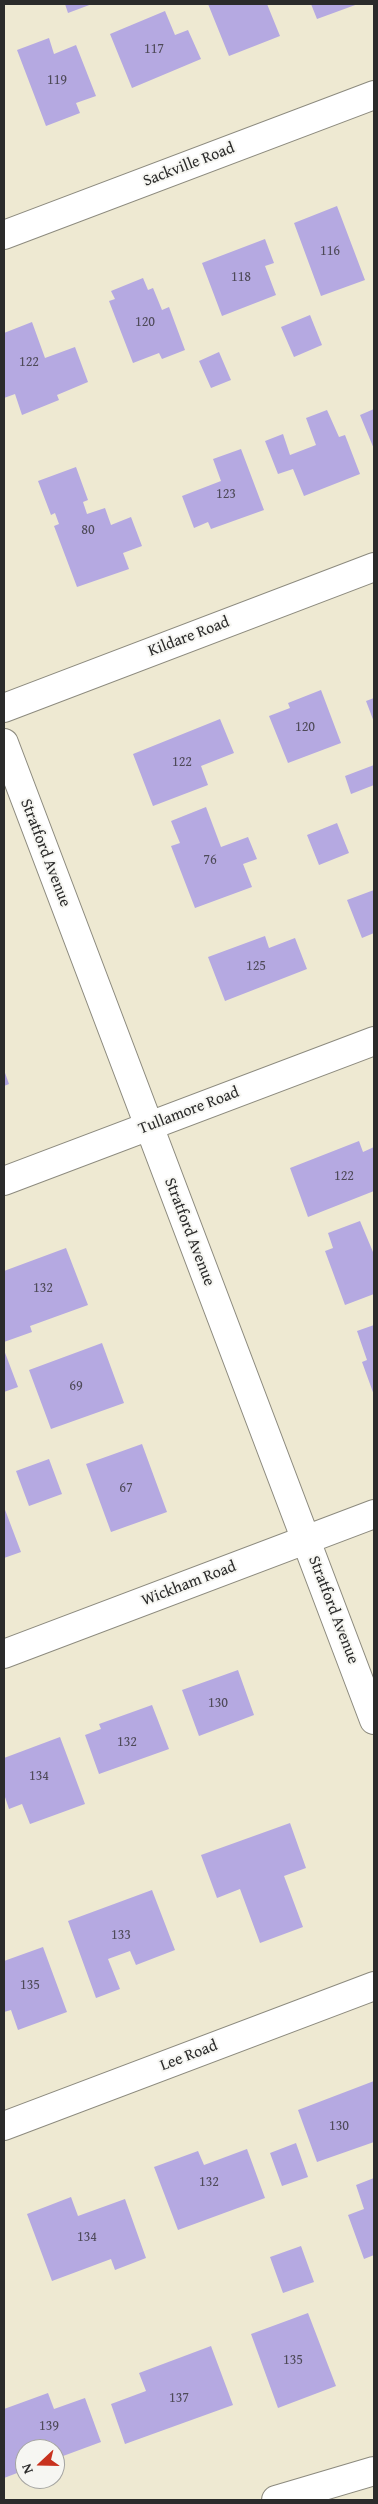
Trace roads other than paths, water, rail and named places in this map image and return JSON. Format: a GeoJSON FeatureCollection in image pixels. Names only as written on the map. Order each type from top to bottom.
{"type":"FeatureCollection","features":[{"type":"Feature","properties":{"kind":"street","name":"Sackville Road"},"geometry":{"type":"LineString","coordinates":[[4,235],[374,95]]}},
{"type":"Feature","properties":{"kind":"street","name":"Kildare Road"},"geometry":{"type":"LineString","coordinates":[[4,708],[374,567]]}},
{"type":"Feature","properties":{"kind":"street","name":"Stratford Avenue"},"geometry":{"type":"LineString","coordinates":[[4,743],[374,1720]]}},
{"type":"Feature","properties":{"kind":"street","name":"Tullamore Road"},"geometry":{"type":"LineString","coordinates":[[4,1181],[374,1041]]}},
{"type":"Feature","properties":{"kind":"street","name":"Wickham Road"},"geometry":{"type":"LineString","coordinates":[[4,1654],[374,1514]]}},
{"type":"Feature","properties":{"kind":"street","name":"Lee Road"},"geometry":{"type":"LineString","coordinates":[[4,2126],[374,1986]]}},
{"type":"Feature","properties":{"kind":"street"},"geometry":{"type":"LineString","coordinates":[[276,2500],[374,2471]]}}]}
